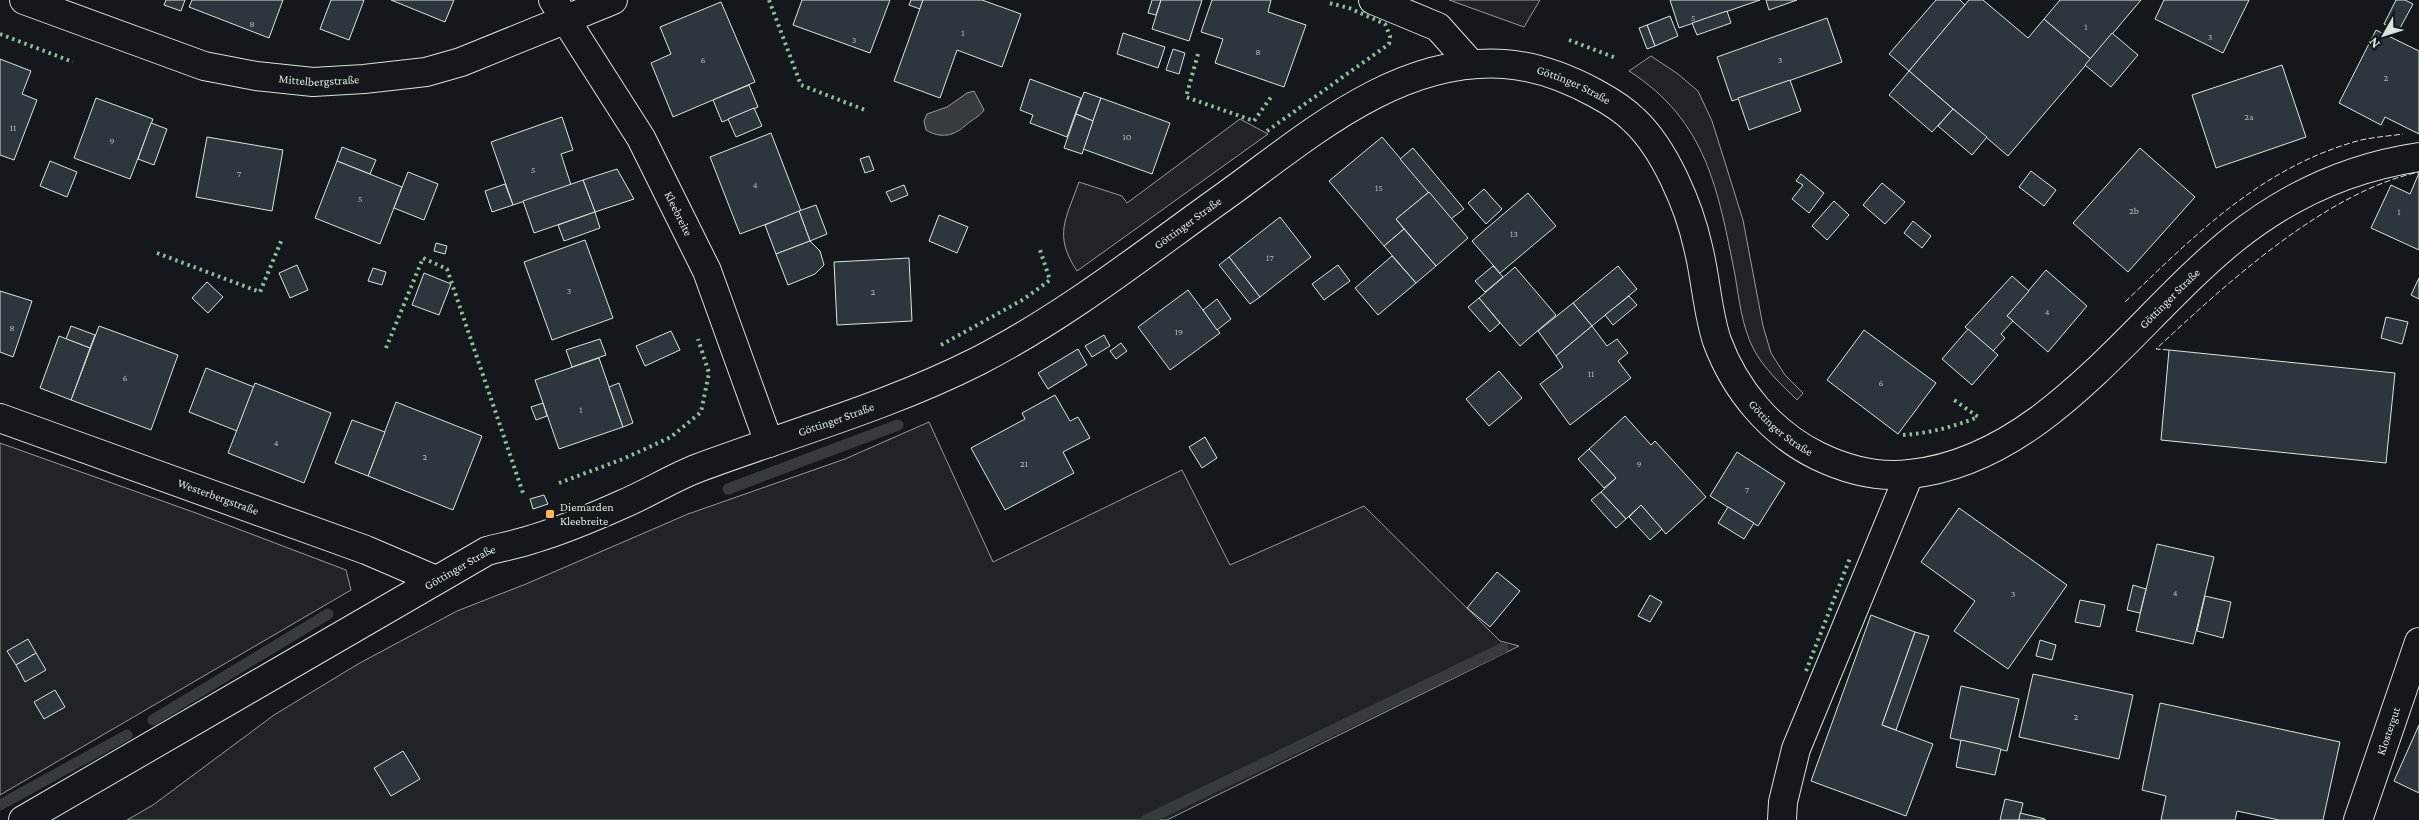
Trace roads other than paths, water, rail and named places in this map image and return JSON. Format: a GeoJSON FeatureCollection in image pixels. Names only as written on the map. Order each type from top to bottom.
{"type":"FeatureCollection","features":[{"type":"Feature","properties":{"kind":"street","name":"Mittelbergstraße"},"geometry":{"type":"LineString","coordinates":[[24,0],[204,66],[256,76],[313,82],[364,79],[426,72],[461,62],[559,10],[613,0]]}},
{"type":"Feature","properties":{"kind":"street"},"geometry":{"type":"LineString","coordinates":[[1373,0],[1438,27],[1471,64]]}},
{"type":"Feature","properties":{"kind":"street","name":"Kleebreite"},"geometry":{"type":"LineString","coordinates":[[559,10],[641,138],[707,271],[769,443]]}},
{"type":"Feature","properties":{"kind":"street","name":"Göttinger Straße"},"geometry":{"type":"LineString","coordinates":[[23,820],[487,551],[538,538],[628,502],[680,475],[910,392],[979,360],[1038,328],[1350,108],[1405,81],[1430,72],[1471,64],[1529,66],[1581,85],[1609,100],[1636,120],[1658,150],[1687,212],[1698,244],[1715,335],[1728,367],[1750,400],[1776,428],[1806,450],[1838,466],[1874,474],[1909,474],[1957,463],[1987,451],[2018,435],[2045,416],[2081,385],[2192,276],[2236,237],[2274,211],[2339,177],[2371,166],[2419,157]]}},
{"type":"Feature","properties":{"kind":"street","name":"Westerbergstraße"},"geometry":{"type":"LineString","coordinates":[[0,418],[366,550],[436,580]]}},
{"type":"Feature","properties":{"kind":"street"},"geometry":{"type":"LineString","coordinates":[[1782,820],[1783,802],[1796,749],[1909,474]]}},
{"type":"Feature","properties":{"kind":"street","name":"Klostergut"},"geometry":{"type":"LineString","coordinates":[[2358,820],[2419,642]]}},
{"type":"Feature","properties":{"kind":"waterway"},"geometry":{"type":"LineString","coordinates":[[728,489],[898,425]]}},
{"type":"Feature","properties":{"kind":"waterway"},"geometry":{"type":"LineString","coordinates":[[153,720],[328,614]]}},
{"type":"Feature","properties":{"kind":"waterway"},"geometry":{"type":"LineString","coordinates":[[1146,820],[1503,648]]}},
{"type":"Feature","properties":{"kind":"waterway"},"geometry":{"type":"LineString","coordinates":[[0,805],[127,735]]}},
{"type":"Feature","properties":{"kind":"place","name":"Diemarden Kleebreite"},"geometry":{"type":"Point","coordinates":[550,514]}}]}
